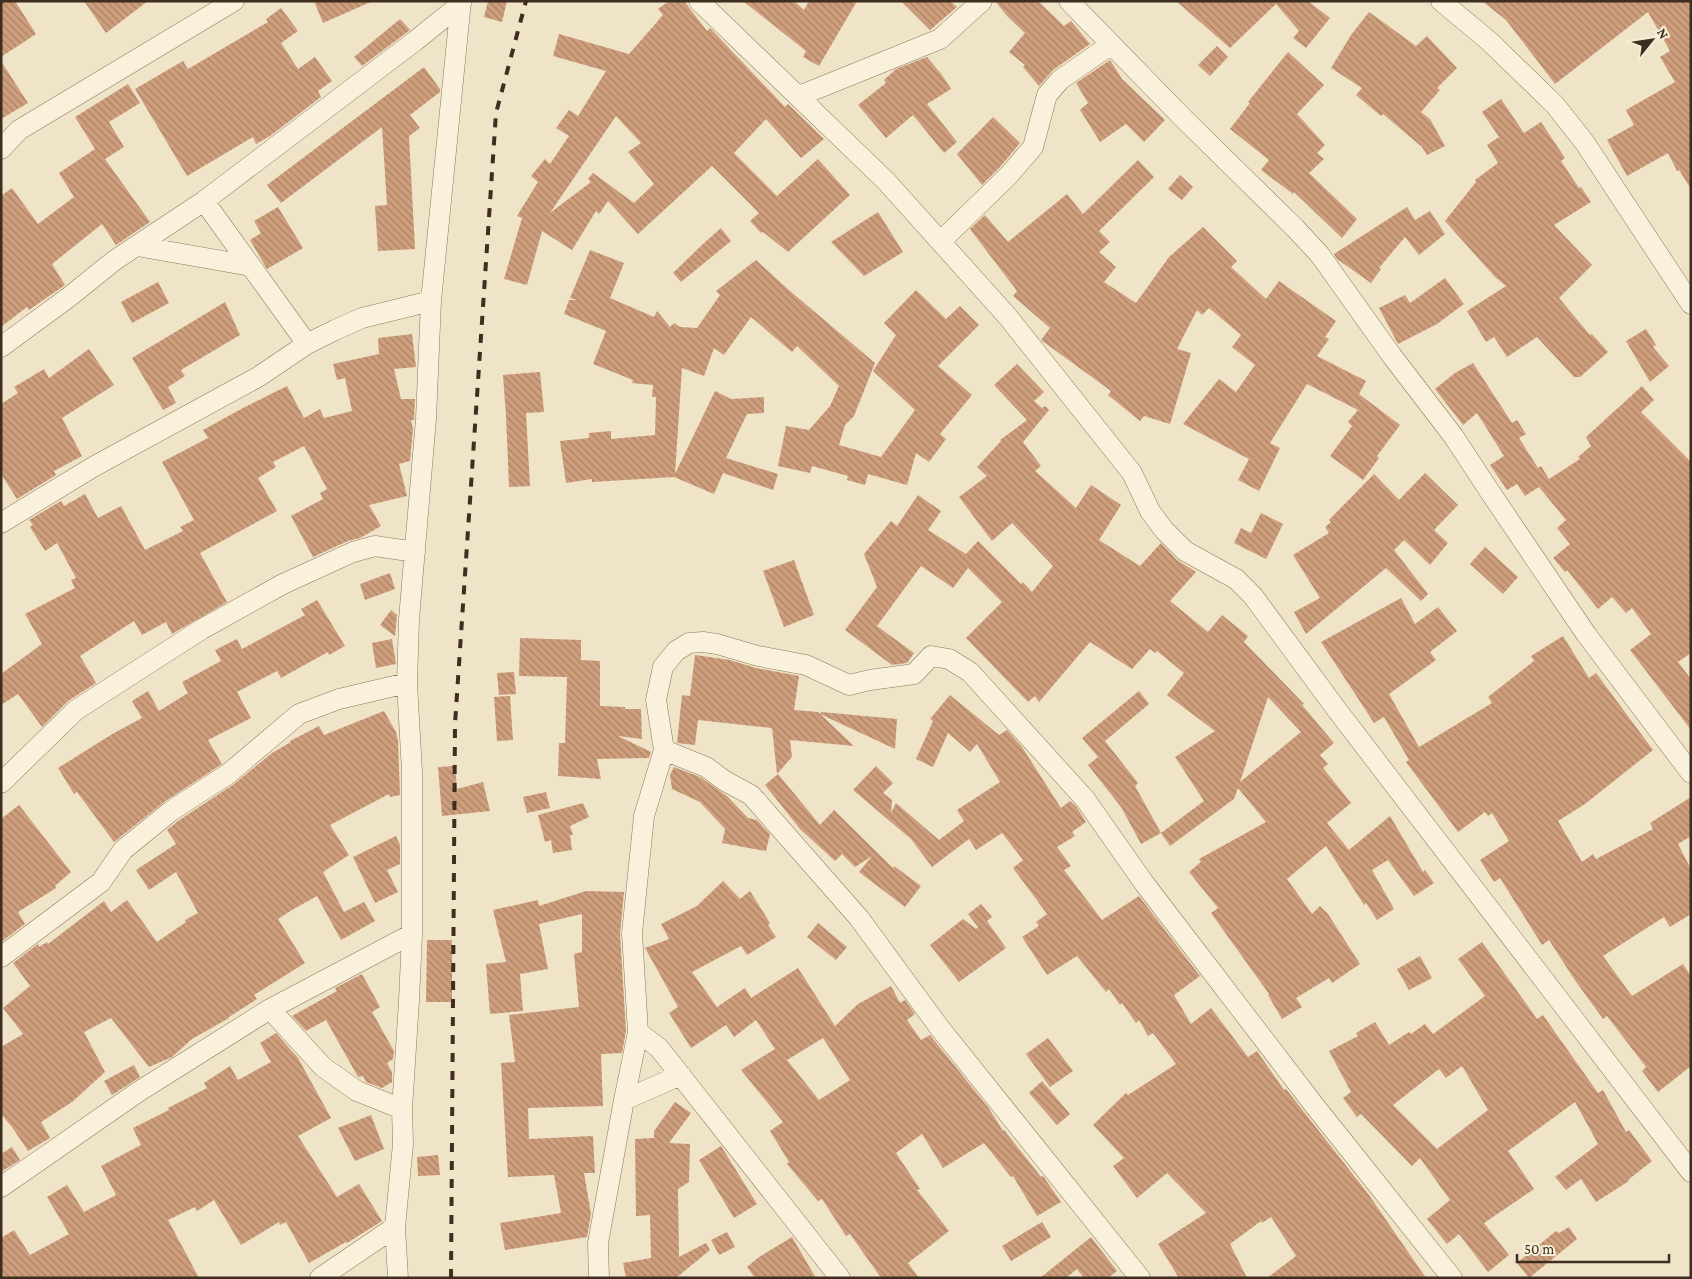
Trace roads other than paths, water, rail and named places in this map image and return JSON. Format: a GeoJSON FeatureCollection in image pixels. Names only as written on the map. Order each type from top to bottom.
{"type":"FeatureCollection","features":[{"type":"Feature","properties":{"kind":"street"},"geometry":{"type":"LineString","coordinates":[[1,150],[19,130],[234,1]]}},
{"type":"Feature","properties":{"kind":"street"},"geometry":{"type":"LineString","coordinates":[[699,1],[886,182],[1008,317],[1132,473],[1150,511],[1164,530],[1185,550],[1236,579],[1253,596],[1337,710],[1691,1172]]}},
{"type":"Feature","properties":{"kind":"street"},"geometry":{"type":"LineString","coordinates":[[799,96],[940,39],[982,1]]}},
{"type":"Feature","properties":{"kind":"street"},"geometry":{"type":"LineString","coordinates":[[1069,1],[1110,45],[1320,255],[1392,356],[1454,437],[1586,634],[1691,773]]}},
{"type":"Feature","properties":{"kind":"street"},"geometry":{"type":"LineString","coordinates":[[1441,1],[1488,41],[1555,105],[1585,143],[1691,304]]}},
{"type":"Feature","properties":{"kind":"street"},"geometry":{"type":"LineString","coordinates":[[1,347],[69,297],[115,260],[204,200],[415,41],[461,3]]}},
{"type":"Feature","properties":{"kind":"street"},"geometry":{"type":"LineString","coordinates":[[398,1278],[395,1227],[403,1144],[402,1109],[410,1001],[412,934],[412,772],[408,683],[409,619],[426,419],[431,301],[461,3]]}},
{"type":"Feature","properties":{"kind":"street"},"geometry":{"type":"LineString","coordinates":[[940,241],[1010,175],[1033,148],[1046,95],[1060,80],[1110,45]]}},
{"type":"Feature","properties":{"kind":"street"},"geometry":{"type":"LineString","coordinates":[[204,200],[307,344]]}},
{"type":"Feature","properties":{"kind":"street"},"geometry":{"type":"LineString","coordinates":[[137,246],[251,266]]}},
{"type":"Feature","properties":{"kind":"street"},"geometry":{"type":"LineString","coordinates":[[1,523],[93,466],[258,377],[307,344],[362,318],[431,301]]}},
{"type":"Feature","properties":{"kind":"street"},"geometry":{"type":"LineString","coordinates":[[1,782],[76,710],[202,628],[283,584],[353,552],[376,546],[414,552]]}},
{"type":"Feature","properties":{"kind":"street"},"geometry":{"type":"LineString","coordinates":[[599,1278],[598,1243],[638,1032],[632,933],[644,816],[664,750],[656,700],[663,667],[676,651],[689,643],[703,642],[718,644],[758,656],[806,664],[849,685],[914,674],[931,656],[949,659],[970,672],[1085,799],[1144,883],[1308,1097],[1452,1278]]}},
{"type":"Feature","properties":{"kind":"street"},"geometry":{"type":"LineString","coordinates":[[1,957],[101,882],[123,850],[130,844],[171,811],[228,774],[299,714],[339,699],[408,683]]}},
{"type":"Feature","properties":{"kind":"street"},"geometry":{"type":"LineString","coordinates":[[664,750],[706,767],[725,781],[751,795],[859,918],[939,1027],[1140,1278]]}},
{"type":"Feature","properties":{"kind":"street"},"geometry":{"type":"LineString","coordinates":[[1,1187],[138,1092],[270,1009],[412,934]]}},
{"type":"Feature","properties":{"kind":"street"},"geometry":{"type":"LineString","coordinates":[[270,1009],[323,1067],[357,1091],[402,1109]]}},
{"type":"Feature","properties":{"kind":"street"},"geometry":{"type":"LineString","coordinates":[[638,1032],[659,1048],[681,1074],[840,1278]]}},
{"type":"Feature","properties":{"kind":"street"},"geometry":{"type":"LineString","coordinates":[[624,1100],[681,1074]]}},
{"type":"Feature","properties":{"kind":"street"},"geometry":{"type":"LineString","coordinates":[[320,1278],[395,1227]]}},
{"type":"Feature","properties":{"kind":"railway"},"geometry":{"type":"LineString","coordinates":[[451,1278],[455,724],[496,113],[526,1]]}}]}
